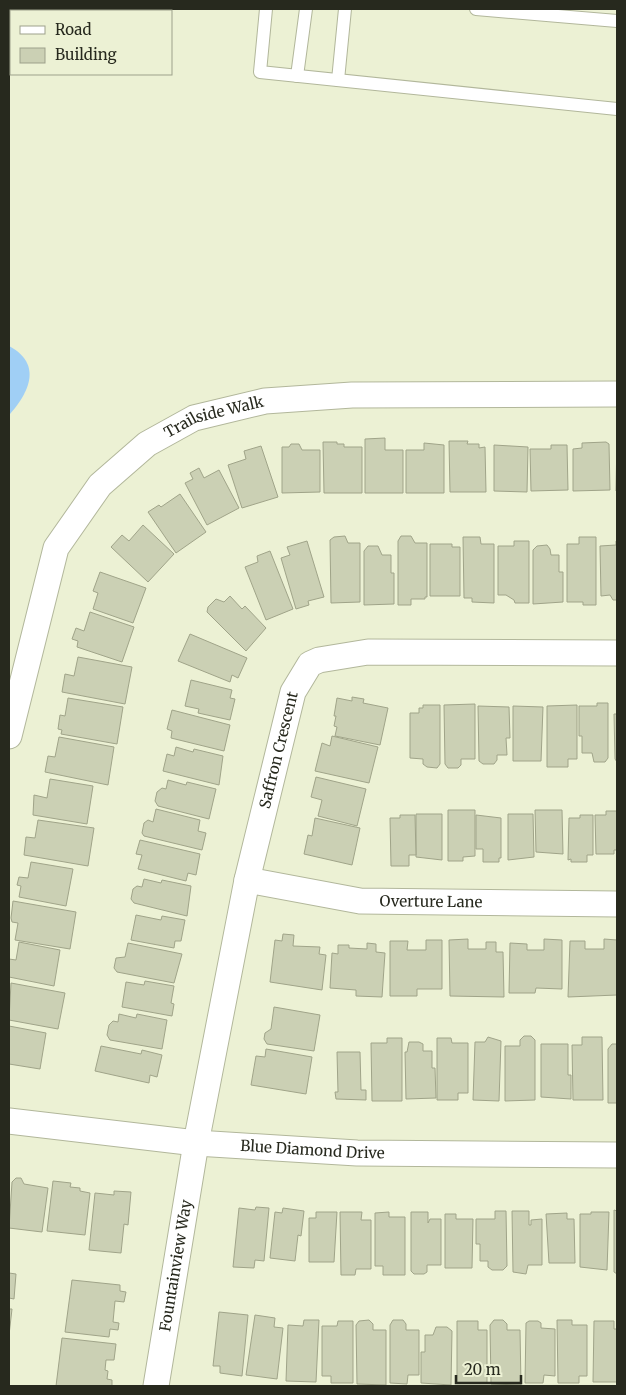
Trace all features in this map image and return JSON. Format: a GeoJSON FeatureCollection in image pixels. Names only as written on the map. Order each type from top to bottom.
{"type":"FeatureCollection","features":[{"type":"Feature","properties":{"kind":"street","name":"Trailside Walk"},"geometry":{"type":"LineString","coordinates":[[9,736],[56,548],[100,484],[147,444],[194,418],[265,401],[352,395],[617,394]]}},
{"type":"Feature","properties":{"kind":"street","name":"Saffron Crescent"},"geometry":{"type":"LineString","coordinates":[[196,1143],[247,880],[293,692],[310,664],[319,660],[368,652],[617,653]]}},
{"type":"Feature","properties":{"kind":"street","name":"Overture Lane"},"geometry":{"type":"LineString","coordinates":[[247,880],[360,901],[617,904]]}},
{"type":"Feature","properties":{"kind":"street","name":"Blue Diamond Drive"},"geometry":{"type":"LineString","coordinates":[[9,1121],[196,1143],[357,1153],[617,1155]]}},
{"type":"Feature","properties":{"kind":"street","name":"Fountainview Way"},"geometry":{"type":"LineString","coordinates":[[156,1386],[196,1143]]}},
{"type":"Feature","properties":{"kind":"lane"},"geometry":{"type":"LineString","coordinates":[[266,9],[260,72],[617,109]]}},
{"type":"Feature","properties":{"kind":"lane"},"geometry":{"type":"LineString","coordinates":[[296,76],[306,9]]}},
{"type":"Feature","properties":{"kind":"lane"},"geometry":{"type":"LineString","coordinates":[[338,80],[345,9]]}},
{"type":"Feature","properties":{"kind":"lane"},"geometry":{"type":"LineString","coordinates":[[476,9],[617,22]]}},
{"type":"Feature","properties":{"kind":"water"},"geometry":{"type":"Polygon","coordinates":[[[9,346],[20,353],[26,361],[29,379],[22,397],[9,415],[9,346]]]}},
{"type":"Feature","properties":{"kind":"building"},"geometry":{"type":"Polygon","coordinates":[[[617,437],[617,491],[616,491],[617,437]]]}},
{"type":"Feature","properties":{"kind":"building"},"geometry":{"type":"Polygon","coordinates":[[[385,438],[385,450],[403,450],[403,493],[365,493],[365,439],[385,438]]]}},
{"type":"Feature","properties":{"kind":"building"},"geometry":{"type":"Polygon","coordinates":[[[449,441],[468,441],[467,444],[479,444],[479,448],[485,447],[486,492],[450,492],[449,441]]]}},
{"type":"Feature","properties":{"kind":"building"},"geometry":{"type":"Polygon","coordinates":[[[323,442],[337,442],[337,444],[344,444],[344,447],[362,447],[362,493],[324,493],[323,442]]]}},
{"type":"Feature","properties":{"kind":"building"},"geometry":{"type":"Polygon","coordinates":[[[606,442],[609,444],[610,490],[573,491],[573,449],[582,448],[582,443],[606,442]]]}},
{"type":"Feature","properties":{"kind":"building"},"geometry":{"type":"Polygon","coordinates":[[[424,443],[444,445],[444,493],[406,493],[406,450],[424,450],[424,443]]]}},
{"type":"Feature","properties":{"kind":"building"},"geometry":{"type":"Polygon","coordinates":[[[291,444],[299,444],[302,450],[320,450],[320,492],[282,493],[282,447],[289,447],[291,444]]]}},
{"type":"Feature","properties":{"kind":"building"},"geometry":{"type":"Polygon","coordinates":[[[494,445],[528,447],[527,492],[494,491],[494,445]]]}},
{"type":"Feature","properties":{"kind":"building"},"geometry":{"type":"Polygon","coordinates":[[[551,445],[567,445],[568,490],[531,491],[530,449],[551,449],[551,445]]]}},
{"type":"Feature","properties":{"kind":"building"},"geometry":{"type":"Polygon","coordinates":[[[261,446],[278,497],[242,508],[228,465],[246,459],[244,451],[261,446]]]}},
{"type":"Feature","properties":{"kind":"building"},"geometry":{"type":"Polygon","coordinates":[[[199,468],[204,478],[219,470],[239,508],[207,525],[185,483],[193,479],[190,473],[199,468]]]}},
{"type":"Feature","properties":{"kind":"building"},"geometry":{"type":"Polygon","coordinates":[[[180,494],[206,532],[176,553],[148,512],[159,505],[161,507],[180,494]]]}},
{"type":"Feature","properties":{"kind":"building"},"geometry":{"type":"Polygon","coordinates":[[[143,525],[174,554],[148,582],[111,547],[122,535],[129,541],[143,525]]]}},
{"type":"Feature","properties":{"kind":"building"},"geometry":{"type":"Polygon","coordinates":[[[345,536],[348,543],[360,543],[360,602],[331,603],[330,540],[334,537],[345,536]]]}},
{"type":"Feature","properties":{"kind":"building"},"geometry":{"type":"Polygon","coordinates":[[[401,536],[411,536],[415,543],[427,543],[427,597],[425,599],[411,599],[411,605],[398,605],[398,541],[401,536]]]}},
{"type":"Feature","properties":{"kind":"building"},"geometry":{"type":"Polygon","coordinates":[[[463,537],[480,537],[481,544],[494,544],[494,603],[472,602],[472,598],[464,598],[463,537]]]}},
{"type":"Feature","properties":{"kind":"building"},"geometry":{"type":"Polygon","coordinates":[[[579,537],[596,537],[596,605],[583,605],[583,602],[567,602],[567,544],[579,544],[579,537]]]}},
{"type":"Feature","properties":{"kind":"building"},"geometry":{"type":"Polygon","coordinates":[[[307,541],[324,597],[308,601],[309,605],[296,609],[281,558],[290,555],[287,547],[307,541]]]}},
{"type":"Feature","properties":{"kind":"building"},"geometry":{"type":"Polygon","coordinates":[[[514,541],[529,541],[529,603],[515,603],[514,600],[506,595],[498,595],[498,546],[514,546],[514,541]]]}},
{"type":"Feature","properties":{"kind":"building"},"geometry":{"type":"Polygon","coordinates":[[[616,541],[617,600],[613,600],[610,595],[601,596],[600,546],[616,545],[616,541]]]}},
{"type":"Feature","properties":{"kind":"building"},"geometry":{"type":"Polygon","coordinates":[[[430,544],[452,544],[452,547],[460,547],[460,596],[430,596],[430,544]]]}},
{"type":"Feature","properties":{"kind":"building"},"geometry":{"type":"Polygon","coordinates":[[[547,545],[551,555],[559,555],[559,572],[563,572],[563,602],[533,604],[533,550],[537,546],[547,545]]]}},
{"type":"Feature","properties":{"kind":"building"},"geometry":{"type":"Polygon","coordinates":[[[368,546],[378,546],[382,555],[391,555],[391,573],[394,573],[394,604],[364,605],[364,551],[368,546]]]}},
{"type":"Feature","properties":{"kind":"building"},"geometry":{"type":"Polygon","coordinates":[[[270,551],[293,609],[266,620],[245,567],[258,562],[257,556],[270,551]]]}},
{"type":"Feature","properties":{"kind":"building"},"geometry":{"type":"Polygon","coordinates":[[[100,572],[146,588],[133,623],[93,609],[98,593],[93,591],[100,572]]]}},
{"type":"Feature","properties":{"kind":"building"},"geometry":{"type":"Polygon","coordinates":[[[230,596],[242,609],[245,606],[266,628],[246,651],[207,612],[208,607],[216,599],[224,602],[230,596]]]}},
{"type":"Feature","properties":{"kind":"building"},"geometry":{"type":"Polygon","coordinates":[[[90,612],[134,627],[122,662],[77,647],[78,641],[72,639],[76,628],[84,631],[90,612]]]}},
{"type":"Feature","properties":{"kind":"building"},"geometry":{"type":"Polygon","coordinates":[[[190,634],[247,658],[238,678],[232,675],[230,682],[178,661],[190,634]]]}},
{"type":"Feature","properties":{"kind":"building"},"geometry":{"type":"Polygon","coordinates":[[[78,657],[132,667],[125,704],[62,692],[65,674],[74,676],[78,657]]]}},
{"type":"Feature","properties":{"kind":"building"},"geometry":{"type":"Polygon","coordinates":[[[191,680],[232,690],[230,698],[235,699],[230,720],[198,713],[199,709],[185,706],[191,680]]]}},
{"type":"Feature","properties":{"kind":"building"},"geometry":{"type":"Polygon","coordinates":[[[352,697],[364,699],[363,703],[388,708],[380,745],[335,736],[337,727],[334,726],[336,716],[334,716],[337,698],[352,701],[352,697]]]}},
{"type":"Feature","properties":{"kind":"building"},"geometry":{"type":"Polygon","coordinates":[[[68,698],[123,707],[117,744],[61,734],[62,730],[58,729],[60,715],[65,716],[68,698]]]}},
{"type":"Feature","properties":{"kind":"building"},"geometry":{"type":"Polygon","coordinates":[[[597,703],[608,703],[608,758],[605,762],[594,762],[592,753],[582,753],[582,736],[579,736],[579,706],[597,706],[597,703]]]}},
{"type":"Feature","properties":{"kind":"building"},"geometry":{"type":"Polygon","coordinates":[[[475,704],[475,759],[461,759],[461,765],[458,768],[448,768],[445,764],[444,705],[475,704]]]}},
{"type":"Feature","properties":{"kind":"building"},"geometry":{"type":"Polygon","coordinates":[[[423,705],[440,705],[440,764],[437,768],[427,767],[423,764],[423,759],[410,758],[410,713],[419,713],[419,708],[423,708],[423,705]]]}},
{"type":"Feature","properties":{"kind":"building"},"geometry":{"type":"Polygon","coordinates":[[[577,705],[577,759],[568,759],[568,767],[547,767],[547,706],[577,705]]]}},
{"type":"Feature","properties":{"kind":"building"},"geometry":{"type":"Polygon","coordinates":[[[478,706],[509,707],[510,738],[506,738],[507,755],[497,755],[497,760],[494,764],[483,764],[479,761],[478,706]]]}},
{"type":"Feature","properties":{"kind":"building"},"geometry":{"type":"Polygon","coordinates":[[[513,706],[543,707],[541,761],[513,761],[513,706]]]}},
{"type":"Feature","properties":{"kind":"building"},"geometry":{"type":"Polygon","coordinates":[[[172,710],[230,725],[224,751],[171,738],[172,731],[167,729],[172,710]]]}},
{"type":"Feature","properties":{"kind":"building"},"geometry":{"type":"Polygon","coordinates":[[[614,714],[617,714],[617,762],[615,759],[614,714]]]}},
{"type":"Feature","properties":{"kind":"building"},"geometry":{"type":"Polygon","coordinates":[[[332,736],[378,747],[369,783],[315,771],[322,743],[330,746],[332,736]]]}},
{"type":"Feature","properties":{"kind":"building"},"geometry":{"type":"Polygon","coordinates":[[[59,737],[114,747],[108,785],[45,772],[48,756],[55,757],[59,737]]]}},
{"type":"Feature","properties":{"kind":"building"},"geometry":{"type":"Polygon","coordinates":[[[176,747],[193,752],[194,749],[223,756],[219,785],[163,771],[167,754],[174,756],[176,747]]]}},
{"type":"Feature","properties":{"kind":"building"},"geometry":{"type":"Polygon","coordinates":[[[316,777],[366,789],[357,826],[318,816],[322,800],[311,797],[316,777]]]}},
{"type":"Feature","properties":{"kind":"building"},"geometry":{"type":"Polygon","coordinates":[[[50,779],[93,786],[87,824],[33,815],[34,795],[47,798],[50,779]]]}},
{"type":"Feature","properties":{"kind":"building"},"geometry":{"type":"Polygon","coordinates":[[[168,780],[186,785],[187,782],[216,789],[209,819],[158,806],[155,801],[157,792],[162,788],[166,789],[168,780]]]}},
{"type":"Feature","properties":{"kind":"building"},"geometry":{"type":"Polygon","coordinates":[[[156,809],[200,820],[198,831],[206,833],[202,850],[144,836],[142,833],[144,823],[148,820],[153,822],[156,809]]]}},
{"type":"Feature","properties":{"kind":"building"},"geometry":{"type":"Polygon","coordinates":[[[448,810],[475,810],[475,856],[463,857],[463,861],[448,861],[448,810]]]}},
{"type":"Feature","properties":{"kind":"building"},"geometry":{"type":"Polygon","coordinates":[[[535,810],[562,810],[563,854],[536,852],[535,810]]]}},
{"type":"Feature","properties":{"kind":"building"},"geometry":{"type":"Polygon","coordinates":[[[606,811],[617,811],[617,850],[614,850],[614,854],[596,854],[595,815],[606,815],[606,811]]]}},
{"type":"Feature","properties":{"kind":"building"},"geometry":{"type":"Polygon","coordinates":[[[416,814],[442,814],[442,860],[416,857],[416,814]]]}},
{"type":"Feature","properties":{"kind":"building"},"geometry":{"type":"Polygon","coordinates":[[[508,814],[533,814],[534,857],[508,860],[508,814]]]}},
{"type":"Feature","properties":{"kind":"building"},"geometry":{"type":"Polygon","coordinates":[[[400,815],[415,815],[416,855],[409,855],[409,866],[391,866],[390,818],[400,818],[400,815]]]}},
{"type":"Feature","properties":{"kind":"building"},"geometry":{"type":"Polygon","coordinates":[[[476,815],[501,818],[501,858],[499,858],[499,862],[483,862],[483,849],[476,849],[476,815]]]}},
{"type":"Feature","properties":{"kind":"building"},"geometry":{"type":"Polygon","coordinates":[[[580,815],[593,815],[593,855],[587,855],[587,862],[571,862],[571,859],[568,860],[569,818],[580,818],[580,815]]]}},
{"type":"Feature","properties":{"kind":"building"},"geometry":{"type":"Polygon","coordinates":[[[315,818],[360,828],[352,865],[304,854],[308,835],[312,836],[315,818]]]}},
{"type":"Feature","properties":{"kind":"building"},"geometry":{"type":"Polygon","coordinates":[[[38,820],[94,828],[88,866],[24,855],[26,837],[35,838],[38,820]]]}},
{"type":"Feature","properties":{"kind":"building"},"geometry":{"type":"Polygon","coordinates":[[[140,840],[200,854],[196,875],[188,873],[186,881],[138,869],[142,855],[136,854],[140,840]]]}},
{"type":"Feature","properties":{"kind":"building"},"geometry":{"type":"Polygon","coordinates":[[[31,862],[73,869],[66,906],[19,897],[21,886],[17,885],[19,877],[28,878],[31,862]]]}},
{"type":"Feature","properties":{"kind":"building"},"geometry":{"type":"Polygon","coordinates":[[[144,879],[161,883],[162,880],[191,886],[187,916],[134,903],[131,899],[133,889],[137,886],[142,887],[144,879]]]}},
{"type":"Feature","properties":{"kind":"building"},"geometry":{"type":"Polygon","coordinates":[[[13,901],[76,912],[70,949],[15,940],[18,923],[12,922],[11,918],[13,901]]]}},
{"type":"Feature","properties":{"kind":"building"},"geometry":{"type":"Polygon","coordinates":[[[136,915],[161,920],[162,916],[185,920],[181,941],[175,941],[174,948],[131,940],[136,915]]]}},
{"type":"Feature","properties":{"kind":"building"},"geometry":{"type":"Polygon","coordinates":[[[283,934],[294,935],[293,946],[320,947],[319,954],[326,955],[322,990],[270,982],[275,940],[282,941],[283,934]]]}},
{"type":"Feature","properties":{"kind":"building"},"geometry":{"type":"Polygon","coordinates":[[[468,939],[468,949],[486,949],[486,942],[496,942],[496,952],[503,952],[504,997],[450,996],[449,940],[468,939]]]}},
{"type":"Feature","properties":{"kind":"building"},"geometry":{"type":"Polygon","coordinates":[[[544,939],[562,940],[562,989],[536,988],[535,993],[509,993],[510,943],[527,944],[527,950],[544,950],[544,939]]]}},
{"type":"Feature","properties":{"kind":"building"},"geometry":{"type":"Polygon","coordinates":[[[604,939],[617,940],[617,995],[568,997],[570,941],[585,941],[585,949],[604,949],[604,939]]]}},
{"type":"Feature","properties":{"kind":"building"},"geometry":{"type":"Polygon","coordinates":[[[426,940],[442,940],[442,989],[417,989],[417,996],[390,996],[390,941],[408,941],[407,950],[426,950],[426,940]]]}},
{"type":"Feature","properties":{"kind":"building"},"geometry":{"type":"Polygon","coordinates":[[[19,942],[60,950],[54,986],[9,977],[9,959],[16,960],[19,942]]]}},
{"type":"Feature","properties":{"kind":"building"},"geometry":{"type":"Polygon","coordinates":[[[128,943],[182,954],[174,983],[117,972],[114,968],[116,958],[125,957],[128,943]]]}},
{"type":"Feature","properties":{"kind":"building"},"geometry":{"type":"Polygon","coordinates":[[[367,943],[376,944],[376,952],[385,953],[382,997],[356,996],[356,990],[330,988],[332,953],[338,954],[338,945],[349,945],[349,948],[367,949],[367,943]]]}},
{"type":"Feature","properties":{"kind":"building"},"geometry":{"type":"Polygon","coordinates":[[[145,981],[174,986],[171,1003],[174,1004],[172,1016],[122,1007],[126,982],[144,985],[145,981]]]}},
{"type":"Feature","properties":{"kind":"building"},"geometry":{"type":"Polygon","coordinates":[[[11,983],[65,993],[58,1029],[9,1020],[11,983]]]}},
{"type":"Feature","properties":{"kind":"building"},"geometry":{"type":"Polygon","coordinates":[[[274,1007],[320,1015],[314,1051],[267,1044],[264,1039],[265,1033],[271,1029],[274,1007]]]}},
{"type":"Feature","properties":{"kind":"building"},"geometry":{"type":"Polygon","coordinates":[[[119,1014],[136,1018],[137,1014],[167,1020],[162,1049],[110,1040],[107,1035],[109,1025],[113,1021],[118,1022],[119,1014]]]}},
{"type":"Feature","properties":{"kind":"building"},"geometry":{"type":"Polygon","coordinates":[[[9,1026],[46,1033],[40,1069],[9,1064],[9,1026]]]}},
{"type":"Feature","properties":{"kind":"building"},"geometry":{"type":"Polygon","coordinates":[[[524,1036],[531,1036],[535,1040],[535,1100],[505,1101],[505,1046],[520,1046],[520,1040],[524,1036]]]}},
{"type":"Feature","properties":{"kind":"building"},"geometry":{"type":"Polygon","coordinates":[[[488,1037],[501,1041],[499,1101],[473,1100],[475,1042],[485,1042],[488,1037]]]}},
{"type":"Feature","properties":{"kind":"building"},"geometry":{"type":"Polygon","coordinates":[[[582,1037],[602,1037],[603,1100],[573,1100],[572,1045],[582,1045],[582,1037]]]}},
{"type":"Feature","properties":{"kind":"building"},"geometry":{"type":"Polygon","coordinates":[[[387,1038],[402,1038],[402,1101],[372,1101],[371,1043],[387,1043],[387,1038]]]}},
{"type":"Feature","properties":{"kind":"building"},"geometry":{"type":"Polygon","coordinates":[[[437,1038],[451,1038],[452,1043],[468,1043],[468,1093],[458,1093],[458,1100],[437,1100],[437,1038]]]}},
{"type":"Feature","properties":{"kind":"building"},"geometry":{"type":"Polygon","coordinates":[[[409,1042],[419,1042],[423,1044],[423,1051],[432,1051],[432,1068],[435,1068],[436,1098],[406,1099],[405,1052],[407,1052],[409,1042]]]}},
{"type":"Feature","properties":{"kind":"building"},"geometry":{"type":"Polygon","coordinates":[[[541,1044],[568,1044],[568,1075],[571,1075],[571,1099],[541,1097],[541,1044]]]}},
{"type":"Feature","properties":{"kind":"building"},"geometry":{"type":"Polygon","coordinates":[[[612,1044],[617,1044],[617,1103],[608,1103],[608,1049],[612,1044]]]}},
{"type":"Feature","properties":{"kind":"building"},"geometry":{"type":"Polygon","coordinates":[[[101,1046],[141,1054],[142,1050],[162,1055],[157,1077],[150,1075],[149,1083],[95,1071],[101,1046]]]}},
{"type":"Feature","properties":{"kind":"building"},"geometry":{"type":"Polygon","coordinates":[[[266,1049],[312,1057],[306,1094],[251,1085],[256,1056],[265,1057],[266,1049]]]}},
{"type":"Feature","properties":{"kind":"building"},"geometry":{"type":"Polygon","coordinates":[[[337,1052],[360,1052],[361,1090],[366,1090],[366,1100],[336,1099],[335,1092],[338,1092],[337,1052]]]}},
{"type":"Feature","properties":{"kind":"building"},"geometry":{"type":"Polygon","coordinates":[[[16,1178],[21,1178],[24,1184],[48,1188],[42,1232],[9,1228],[12,1182],[16,1178]]]}},
{"type":"Feature","properties":{"kind":"building"},"geometry":{"type":"Polygon","coordinates":[[[53,1181],[71,1183],[70,1187],[80,1188],[80,1191],[90,1193],[85,1235],[47,1231],[53,1181]]]}},
{"type":"Feature","properties":{"kind":"building"},"geometry":{"type":"Polygon","coordinates":[[[114,1191],[131,1192],[128,1225],[124,1224],[121,1253],[89,1250],[95,1193],[114,1195],[114,1191]]]}},
{"type":"Feature","properties":{"kind":"building"},"geometry":{"type":"Polygon","coordinates":[[[256,1207],[269,1208],[264,1261],[255,1260],[254,1268],[233,1267],[239,1208],[255,1210],[256,1207]]]}},
{"type":"Feature","properties":{"kind":"building"},"geometry":{"type":"Polygon","coordinates":[[[283,1208],[304,1211],[301,1236],[298,1235],[295,1261],[270,1258],[275,1212],[282,1213],[283,1208]]]}},
{"type":"Feature","properties":{"kind":"building"},"geometry":{"type":"Polygon","coordinates":[[[614,1210],[617,1211],[617,1274],[614,1272],[614,1210]]]}},
{"type":"Feature","properties":{"kind":"building"},"geometry":{"type":"Polygon","coordinates":[[[495,1211],[506,1211],[507,1266],[503,1270],[492,1270],[488,1267],[488,1261],[480,1261],[480,1244],[476,1244],[476,1219],[495,1219],[495,1211]]]}},
{"type":"Feature","properties":{"kind":"building"},"geometry":{"type":"Polygon","coordinates":[[[512,1211],[529,1211],[529,1225],[531,1225],[531,1220],[542,1219],[542,1265],[528,1265],[526,1274],[513,1272],[512,1211]]]}},
{"type":"Feature","properties":{"kind":"building"},"geometry":{"type":"Polygon","coordinates":[[[316,1212],[337,1212],[334,1262],[309,1262],[309,1218],[316,1218],[316,1212]]]}},
{"type":"Feature","properties":{"kind":"building"},"geometry":{"type":"Polygon","coordinates":[[[340,1212],[362,1212],[361,1220],[371,1220],[371,1269],[356,1269],[355,1275],[341,1275],[340,1212]]]}},
{"type":"Feature","properties":{"kind":"building"},"geometry":{"type":"Polygon","coordinates":[[[389,1212],[389,1217],[405,1217],[405,1275],[383,1275],[383,1266],[375,1266],[375,1213],[389,1212]]]}},
{"type":"Feature","properties":{"kind":"building"},"geometry":{"type":"Polygon","coordinates":[[[411,1212],[428,1212],[428,1223],[430,1219],[441,1219],[441,1265],[427,1265],[427,1272],[424,1274],[414,1274],[411,1271],[411,1212]]]}},
{"type":"Feature","properties":{"kind":"building"},"geometry":{"type":"Polygon","coordinates":[[[591,1212],[609,1212],[607,1270],[580,1267],[580,1214],[591,1214],[591,1212]]]}},
{"type":"Feature","properties":{"kind":"building"},"geometry":{"type":"Polygon","coordinates":[[[567,1213],[567,1219],[574,1219],[575,1263],[549,1263],[546,1214],[567,1213]]]}},
{"type":"Feature","properties":{"kind":"building"},"geometry":{"type":"Polygon","coordinates":[[[445,1214],[456,1214],[456,1219],[473,1219],[472,1268],[445,1268],[445,1214]]]}},
{"type":"Feature","properties":{"kind":"building"},"geometry":{"type":"Polygon","coordinates":[[[9,1273],[16,1274],[14,1299],[9,1298],[9,1273]]]}},
{"type":"Feature","properties":{"kind":"building"},"geometry":{"type":"Polygon","coordinates":[[[72,1280],[120,1285],[120,1291],[126,1292],[124,1302],[115,1301],[113,1322],[119,1323],[118,1330],[110,1329],[109,1337],[65,1332],[72,1280]]]}},
{"type":"Feature","properties":{"kind":"building"},"geometry":{"type":"Polygon","coordinates":[[[9,1309],[12,1309],[9,1335],[9,1309]]]}},
{"type":"Feature","properties":{"kind":"building"},"geometry":{"type":"Polygon","coordinates":[[[219,1312],[248,1315],[242,1376],[220,1373],[220,1366],[213,1366],[219,1312]]]}},
{"type":"Feature","properties":{"kind":"building"},"geometry":{"type":"Polygon","coordinates":[[[255,1315],[275,1318],[274,1327],[283,1328],[277,1379],[246,1375],[255,1315]]]}},
{"type":"Feature","properties":{"kind":"building"},"geometry":{"type":"Polygon","coordinates":[[[304,1320],[319,1320],[316,1382],[286,1381],[288,1325],[303,1326],[304,1320]]]}},
{"type":"Feature","properties":{"kind":"building"},"geometry":{"type":"Polygon","coordinates":[[[369,1320],[373,1324],[373,1330],[386,1330],[386,1385],[357,1384],[356,1325],[359,1321],[369,1320]]]}},
{"type":"Feature","properties":{"kind":"building"},"geometry":{"type":"Polygon","coordinates":[[[393,1320],[403,1320],[406,1324],[406,1330],[419,1330],[419,1375],[408,1375],[407,1384],[390,1383],[390,1325],[393,1320]]]}},
{"type":"Feature","properties":{"kind":"building"},"geometry":{"type":"Polygon","coordinates":[[[494,1320],[503,1320],[507,1324],[507,1330],[520,1330],[521,1385],[491,1384],[490,1325],[494,1320]]]}},
{"type":"Feature","properties":{"kind":"building"},"geometry":{"type":"Polygon","coordinates":[[[557,1320],[572,1320],[572,1325],[587,1325],[587,1376],[579,1376],[579,1383],[558,1383],[557,1320]]]}},
{"type":"Feature","properties":{"kind":"building"},"geometry":{"type":"Polygon","coordinates":[[[338,1321],[353,1321],[353,1383],[331,1383],[331,1376],[322,1376],[322,1326],[337,1326],[338,1321]]]}},
{"type":"Feature","properties":{"kind":"building"},"geometry":{"type":"Polygon","coordinates":[[[457,1321],[478,1321],[478,1330],[487,1330],[487,1383],[457,1383],[457,1321]]]}},
{"type":"Feature","properties":{"kind":"building"},"geometry":{"type":"Polygon","coordinates":[[[538,1321],[541,1323],[541,1328],[555,1329],[555,1376],[544,1375],[543,1383],[525,1383],[526,1323],[538,1321]]]}},
{"type":"Feature","properties":{"kind":"building"},"geometry":{"type":"Polygon","coordinates":[[[594,1321],[614,1321],[614,1329],[617,1329],[617,1382],[593,1382],[594,1321]]]}},
{"type":"Feature","properties":{"kind":"building"},"geometry":{"type":"Polygon","coordinates":[[[436,1327],[447,1327],[452,1331],[451,1385],[421,1383],[421,1352],[425,1352],[425,1335],[433,1335],[436,1327]]]}},
{"type":"Feature","properties":{"kind":"building"},"geometry":{"type":"Polygon","coordinates":[[[62,1338],[116,1344],[114,1360],[106,1360],[105,1370],[108,1371],[107,1379],[112,1380],[112,1386],[56,1386],[62,1338]]]}}]}
